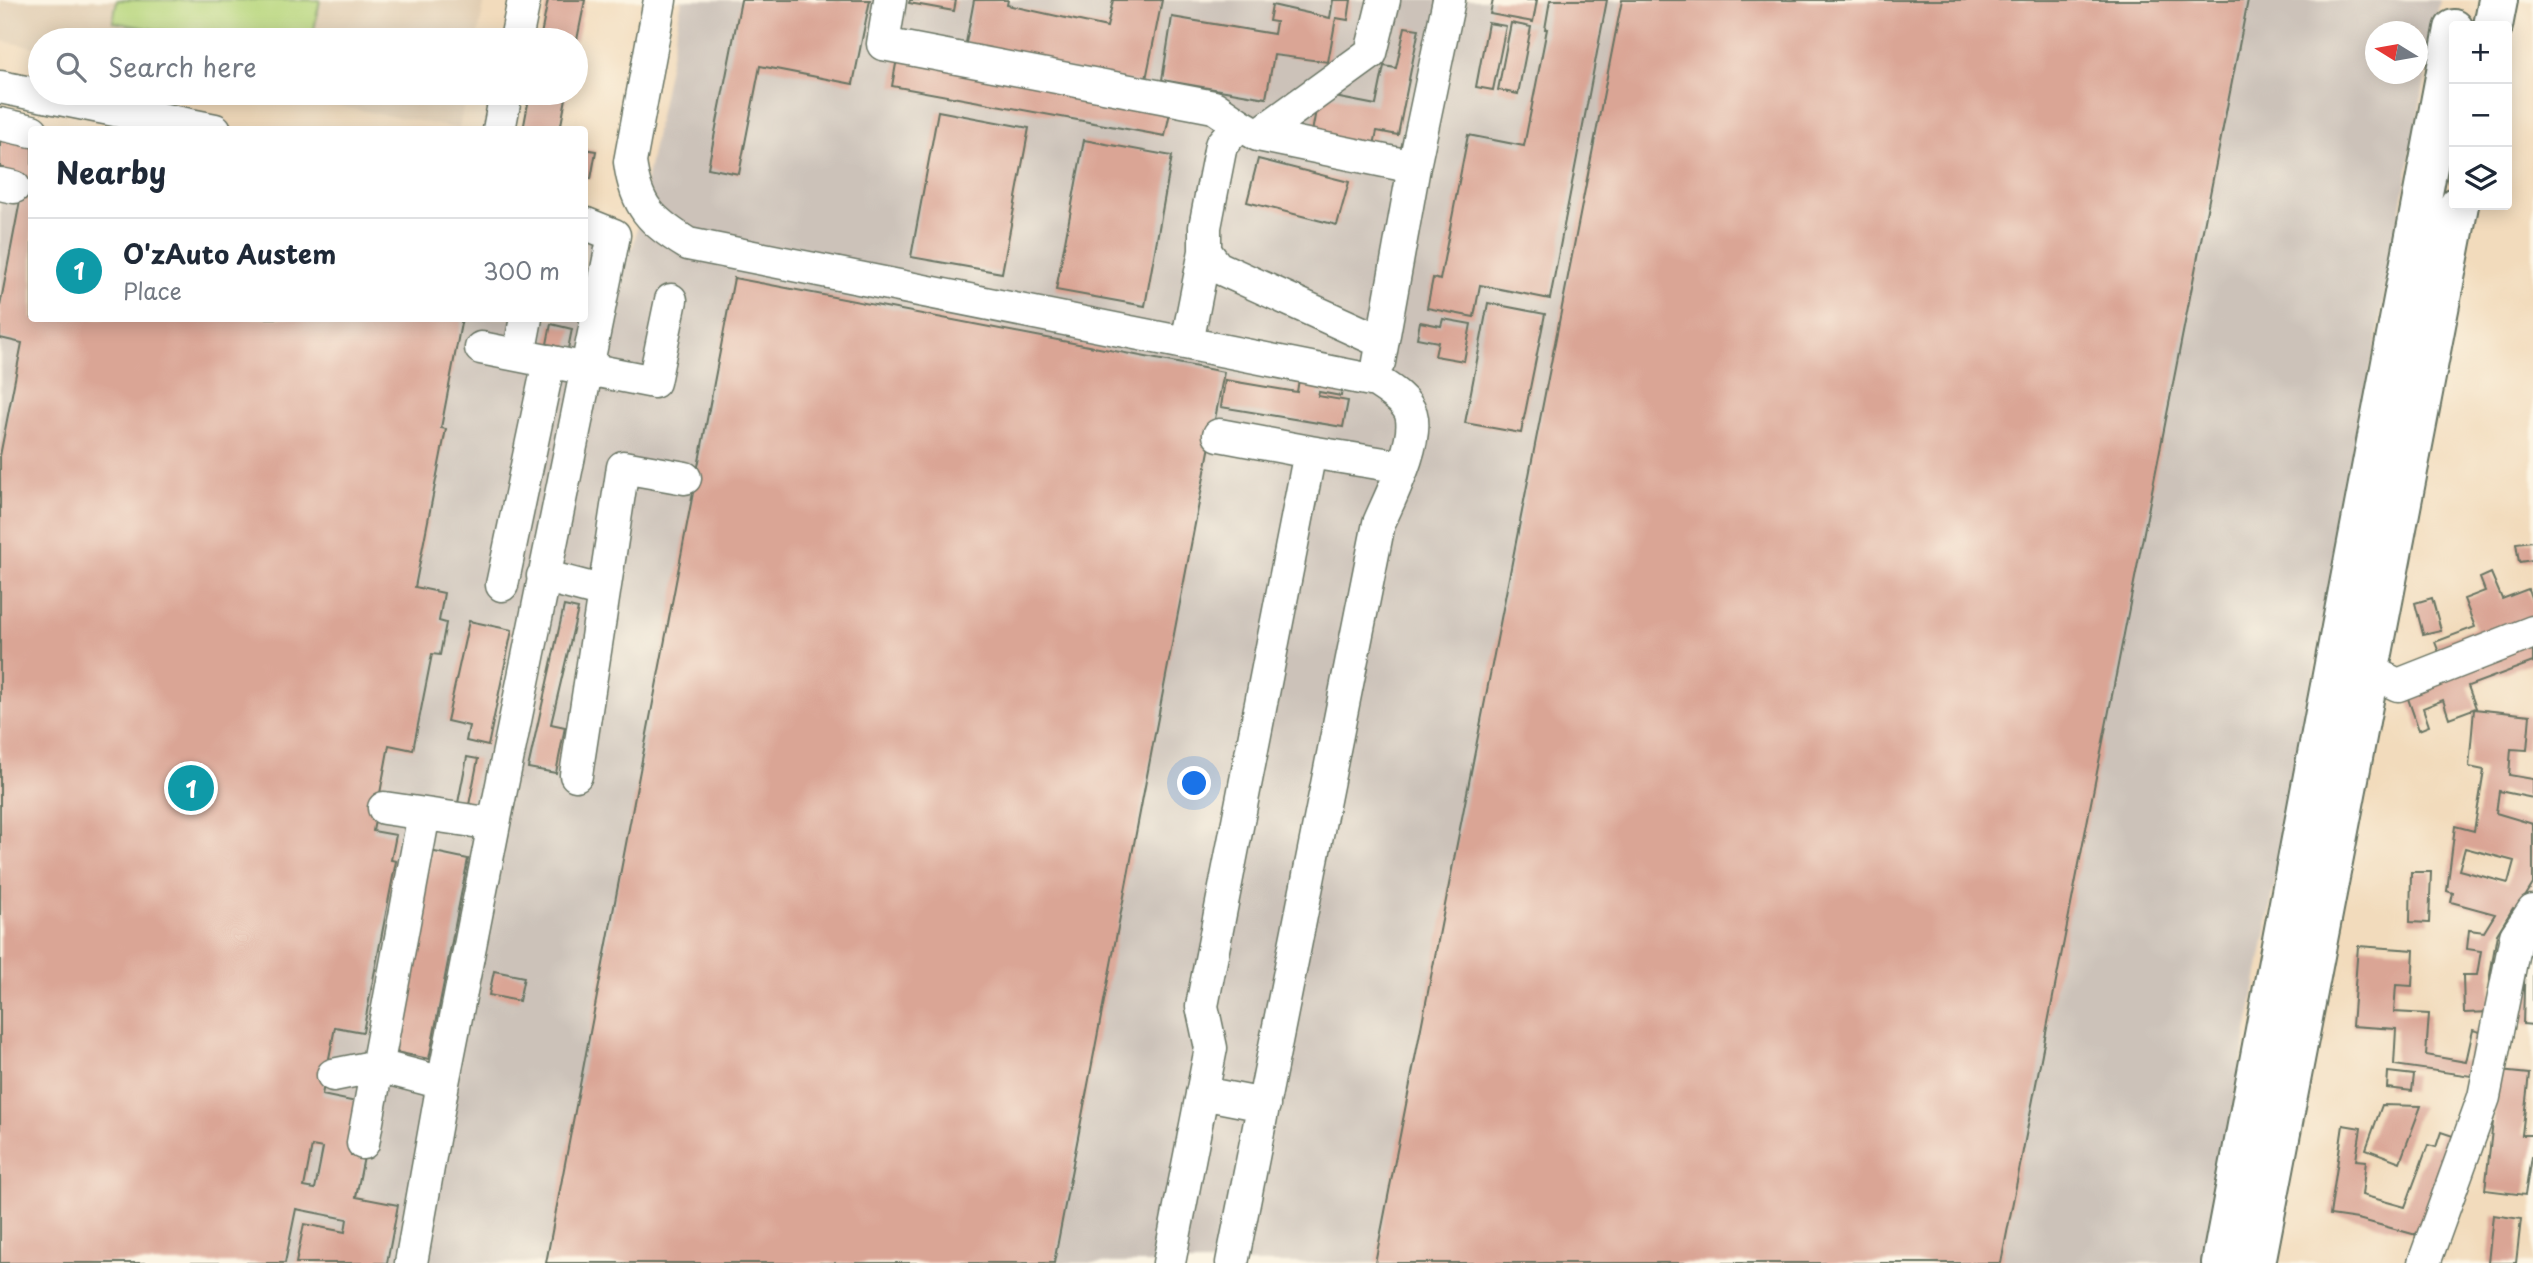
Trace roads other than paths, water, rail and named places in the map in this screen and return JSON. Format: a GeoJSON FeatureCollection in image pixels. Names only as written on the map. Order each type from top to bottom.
{"type":"FeatureCollection","features":[{"type":"Feature","properties":{"kind":"main road"},"geometry":{"type":"LineString","coordinates":[[2455,21],[2460,0]]}},
{"type":"Feature","properties":{"kind":"main road"},"geometry":{"type":"LineString","coordinates":[[2494,21],[2498,0]]}},
{"type":"Feature","properties":{"kind":"main road"},"geometry":{"type":"LineString","coordinates":[[2256,1263],[2362,648],[2449,61]]}},
{"type":"Feature","properties":{"kind":"main road"},"geometry":{"type":"LineString","coordinates":[[2221,1263],[2362,648],[2458,210]]}},
{"type":"Feature","properties":{"kind":"street"},"geometry":{"type":"LineString","coordinates":[[518,28],[524,0]]}},
{"type":"Feature","properties":{"kind":"street"},"geometry":{"type":"LineString","coordinates":[[660,0],[630,162],[634,188],[657,225],[688,244],[1376,381],[1398,396],[1411,415],[1410,451],[1379,523],[1232,1263]]}},
{"type":"Feature","properties":{"kind":"street"},"geometry":{"type":"LineString","coordinates":[[890,0],[883,44],[1214,107],[1249,130],[1414,167]]}},
{"type":"Feature","properties":{"kind":"street"},"geometry":{"type":"LineString","coordinates":[[1187,343],[1205,251],[1205,227],[1221,145],[1371,53],[1384,0]]}},
{"type":"Feature","properties":{"kind":"street"},"geometry":{"type":"LineString","coordinates":[[1376,381],[1414,167],[1449,0]]}},
{"type":"Feature","properties":{"kind":"street"},"geometry":{"type":"LineString","coordinates":[[0,87],[28,93]]}},
{"type":"Feature","properties":{"kind":"street"},"geometry":{"type":"LineString","coordinates":[[90,105],[195,126]]}},
{"type":"Feature","properties":{"kind":"street"},"geometry":{"type":"LineString","coordinates":[[500,126],[504,105]]}},
{"type":"Feature","properties":{"kind":"street"},"geometry":{"type":"LineString","coordinates":[[0,124],[28,130]]}},
{"type":"Feature","properties":{"kind":"street"},"geometry":{"type":"LineString","coordinates":[[411,1263],[443,1083],[543,576],[587,369],[598,244],[614,235],[588,225]]}},
{"type":"Feature","properties":{"kind":"street"},"geometry":{"type":"LineString","coordinates":[[1205,251],[1217,267],[1382,342]]}},
{"type":"Feature","properties":{"kind":"street"},"geometry":{"type":"LineString","coordinates":[[481,348],[654,382],[671,300]]}},
{"type":"Feature","properties":{"kind":"street"},"geometry":{"type":"LineString","coordinates":[[502,585],[534,358],[527,322]]}},
{"type":"Feature","properties":{"kind":"street"},"geometry":{"type":"LineString","coordinates":[[1219,435],[1403,467]]}},
{"type":"Feature","properties":{"kind":"street"},"geometry":{"type":"LineString","coordinates":[[1169,1263],[1211,1048],[1202,1006],[1310,452]]}},
{"type":"Feature","properties":{"kind":"street"},"geometry":{"type":"LineString","coordinates":[[576,775],[623,467],[685,478]]}},
{"type":"Feature","properties":{"kind":"street"},"geometry":{"type":"LineString","coordinates":[[543,576],[604,592]]}},
{"type":"Feature","properties":{"kind":"street"},"geometry":{"type":"LineString","coordinates":[[2362,648],[2398,685],[2533,632]]}},
{"type":"Feature","properties":{"kind":"street"},"geometry":{"type":"LineString","coordinates":[[384,808],[494,824]]}},
{"type":"Feature","properties":{"kind":"street"},"geometry":{"type":"LineString","coordinates":[[363,1143],[424,814]]}},
{"type":"Feature","properties":{"kind":"street"},"geometry":{"type":"LineString","coordinates":[[2424,1263],[2484,1097],[2516,936],[2533,911]]}},
{"type":"Feature","properties":{"kind":"street"},"geometry":{"type":"LineString","coordinates":[[334,1075],[378,1066],[443,1083]]}},
{"type":"Feature","properties":{"kind":"street"},"geometry":{"type":"LineString","coordinates":[[1202,1093],[1264,1105]]}},
{"type":"Feature","properties":{"kind":"place","name":"O'zAuto Austem"},"geometry":{"type":"Point","coordinates":[191,788]}}]}
